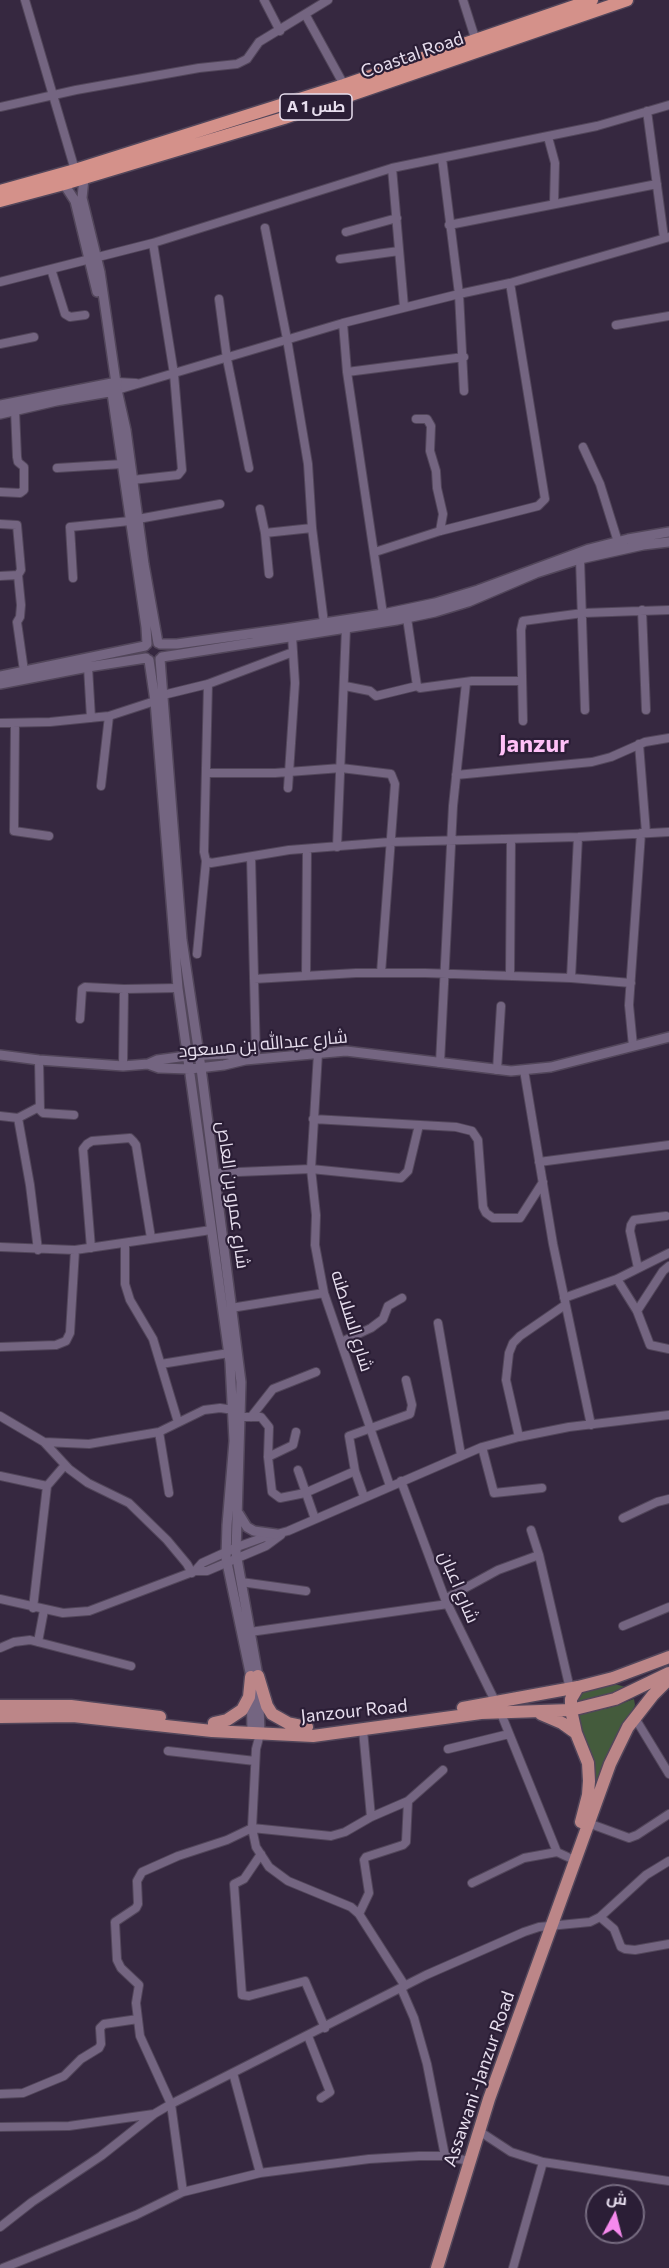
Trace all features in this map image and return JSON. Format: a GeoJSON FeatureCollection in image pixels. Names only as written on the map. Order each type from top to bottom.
{"type":"FeatureCollection","features":[{"type":"Feature","properties":{"kind":"highway","name":"Coastal Road"},"geometry":{"type":"LineString","coordinates":[[0,201],[64,184],[79,174],[592,0]]}},
{"type":"Feature","properties":{"kind":"highway","name":"Coastal Road"},"geometry":{"type":"LineString","coordinates":[[0,191],[79,174],[284,118],[627,0]]}},
{"type":"Feature","properties":{"kind":"main road","name":"Janzour Road"},"geometry":{"type":"LineString","coordinates":[[0,1716],[74,1716],[313,1736],[363,1730],[498,1706],[614,1678],[669,1657]]}},
{"type":"Feature","properties":{"kind":"main road","name":"Janzour Road"},"geometry":{"type":"LineString","coordinates":[[0,1706],[71,1706],[257,1730],[376,1722],[498,1706],[531,1711],[571,1710],[615,1699],[669,1673]]}},
{"type":"Feature","properties":{"kind":"main road"},"geometry":{"type":"LineString","coordinates":[[214,1723],[227,1720],[242,1710],[249,1697],[255,1676]]}},
{"type":"Feature","properties":{"kind":"main road"},"geometry":{"type":"LineString","coordinates":[[255,1676],[272,1714],[288,1723],[307,1727]]}},
{"type":"Feature","properties":{"kind":"main road"},"geometry":{"type":"LineString","coordinates":[[614,1678],[632,1683],[636,1689],[638,1703],[635,1718]]}},
{"type":"Feature","properties":{"kind":"main road"},"geometry":{"type":"LineString","coordinates":[[565,1891],[610,1764],[628,1727],[669,1679]]}},
{"type":"Feature","properties":{"kind":"main road"},"geometry":{"type":"LineString","coordinates":[[565,1891],[588,1795],[589,1781],[584,1750],[576,1733],[571,1710],[574,1688]]}},
{"type":"Feature","properties":{"kind":"main road"},"geometry":{"type":"LineString","coordinates":[[531,1711],[562,1723],[576,1733]]}},
{"type":"Feature","properties":{"kind":"main road","name":"Assawani -Janzur Road"},"geometry":{"type":"LineString","coordinates":[[437,2268],[478,2131],[565,1891]]}},
{"type":"Feature","properties":{"kind":"street"},"geometry":{"type":"LineString","coordinates":[[25,0],[79,174],[78,199],[93,258],[96,289],[114,387],[123,464],[159,643],[163,649],[161,658]]}},
{"type":"Feature","properties":{"kind":"street"},"geometry":{"type":"LineString","coordinates":[[264,0],[280,31]]}},
{"type":"Feature","properties":{"kind":"street"},"geometry":{"type":"LineString","coordinates":[[0,108],[54,94],[199,68],[237,64],[247,59],[259,42],[328,0]]}},
{"type":"Feature","properties":{"kind":"street"},"geometry":{"type":"LineString","coordinates":[[463,0],[476,41]]}},
{"type":"Feature","properties":{"kind":"street"},"geometry":{"type":"LineString","coordinates":[[305,14],[345,85]]}},
{"type":"Feature","properties":{"kind":"street"},"geometry":{"type":"LineString","coordinates":[[0,282],[153,243],[392,168],[597,126],[669,105]]}},
{"type":"Feature","properties":{"kind":"street"},"geometry":{"type":"LineString","coordinates":[[0,405],[114,387],[174,374],[343,323],[510,283],[667,238],[659,202],[647,111]]}},
{"type":"Feature","properties":{"kind":"street"},"geometry":{"type":"LineString","coordinates":[[548,137],[555,163],[554,204]]}},
{"type":"Feature","properties":{"kind":"street"},"geometry":{"type":"LineString","coordinates":[[442,158],[459,294],[464,391]]}},
{"type":"Feature","properties":{"kind":"street"},"geometry":{"type":"LineString","coordinates":[[392,168],[404,307]]}},
{"type":"Feature","properties":{"kind":"street"},"geometry":{"type":"LineString","coordinates":[[64,184],[78,199]]}},
{"type":"Feature","properties":{"kind":"street"},"geometry":{"type":"LineString","coordinates":[[449,225],[657,184]]}},
{"type":"Feature","properties":{"kind":"street"},"geometry":{"type":"LineString","coordinates":[[659,202],[669,214]]}},
{"type":"Feature","properties":{"kind":"street"},"geometry":{"type":"LineString","coordinates":[[345,232],[397,218]]}},
{"type":"Feature","properties":{"kind":"street"},"geometry":{"type":"LineString","coordinates":[[265,228],[308,464],[312,528],[324,623]]}},
{"type":"Feature","properties":{"kind":"street"},"geometry":{"type":"LineString","coordinates":[[132,480],[178,475],[182,470],[174,374],[153,243]]}},
{"type":"Feature","properties":{"kind":"street"},"geometry":{"type":"LineString","coordinates":[[340,259],[399,251]]}},
{"type":"Feature","properties":{"kind":"street"},"geometry":{"type":"LineString","coordinates":[[51,269],[65,314],[70,317],[85,315]]}},
{"type":"Feature","properties":{"kind":"street"},"geometry":{"type":"LineString","coordinates":[[375,552],[440,531],[538,506],[545,499],[510,283]]}},
{"type":"Feature","properties":{"kind":"street"},"geometry":{"type":"LineString","coordinates":[[219,299],[227,359],[249,468]]}},
{"type":"Feature","properties":{"kind":"street"},"geometry":{"type":"LineString","coordinates":[[616,326],[669,316]]}},
{"type":"Feature","properties":{"kind":"street"},"geometry":{"type":"LineString","coordinates":[[343,323],[347,372],[383,614]]}},
{"type":"Feature","properties":{"kind":"street"},"geometry":{"type":"LineString","coordinates":[[0,344],[34,338]]}},
{"type":"Feature","properties":{"kind":"street"},"geometry":{"type":"LineString","coordinates":[[347,372],[464,357]]}},
{"type":"Feature","properties":{"kind":"street"},"geometry":{"type":"LineString","coordinates":[[0,414],[114,387]]}},
{"type":"Feature","properties":{"kind":"street"},"geometry":{"type":"LineString","coordinates":[[114,387],[126,430],[132,480],[134,520],[146,627],[146,645],[143,652],[159,698],[178,988],[237,1414],[227,1525],[227,1557],[255,1676]]}},
{"type":"Feature","properties":{"kind":"street"},"geometry":{"type":"LineString","coordinates":[[0,492],[20,493],[24,490],[24,467],[18,462],[17,457],[15,410]]}},
{"type":"Feature","properties":{"kind":"street"},"geometry":{"type":"LineString","coordinates":[[416,419],[427,418],[430,421],[430,451],[436,471],[443,514],[440,531]]}},
{"type":"Feature","properties":{"kind":"street"},"geometry":{"type":"LineString","coordinates":[[583,447],[600,484],[618,542]]}},
{"type":"Feature","properties":{"kind":"street"},"geometry":{"type":"LineString","coordinates":[[57,468],[123,464]]}},
{"type":"Feature","properties":{"kind":"street"},"geometry":{"type":"LineString","coordinates":[[73,578],[70,528],[134,520],[220,504]]}},
{"type":"Feature","properties":{"kind":"street"},"geometry":{"type":"LineString","coordinates":[[260,509],[269,573]]}},
{"type":"Feature","properties":{"kind":"street"},"geometry":{"type":"LineString","coordinates":[[0,524],[15,523],[17,525],[21,605],[20,617],[16,622],[24,671]]}},
{"type":"Feature","properties":{"kind":"street"},"geometry":{"type":"LineString","coordinates":[[265,533],[312,528]]}},
{"type":"Feature","properties":{"kind":"street"},"geometry":{"type":"LineString","coordinates":[[0,676],[153,642],[177,644],[383,614],[460,596],[552,561],[618,542],[669,532]]}},
{"type":"Feature","properties":{"kind":"street"},"geometry":{"type":"LineString","coordinates":[[0,684],[88,667],[147,659],[153,661],[407,618],[468,602],[536,573],[580,559],[643,545],[669,542]]}},
{"type":"Feature","properties":{"kind":"street"},"geometry":{"type":"LineString","coordinates":[[580,559],[585,710]]}},
{"type":"Feature","properties":{"kind":"street"},"geometry":{"type":"LineString","coordinates":[[0,576],[18,575]]}},
{"type":"Feature","properties":{"kind":"street"},"geometry":{"type":"LineString","coordinates":[[642,610],[646,710]]}},
{"type":"Feature","properties":{"kind":"street"},"geometry":{"type":"LineString","coordinates":[[523,721],[522,622],[527,619],[583,613],[669,610]]}},
{"type":"Feature","properties":{"kind":"street"},"geometry":{"type":"LineString","coordinates":[[407,618],[417,687]]}},
{"type":"Feature","properties":{"kind":"street"},"geometry":{"type":"LineString","coordinates":[[337,847],[346,627]]}},
{"type":"Feature","properties":{"kind":"street"},"geometry":{"type":"LineString","coordinates":[[288,788],[295,683],[292,636]]}},
{"type":"Feature","properties":{"kind":"street"},"geometry":{"type":"LineString","coordinates":[[0,723],[109,716],[208,684],[293,652]]}},
{"type":"Feature","properties":{"kind":"street","name":"شارع عمرو بن العاص"},"geometry":{"type":"LineString","coordinates":[[161,658],[159,698],[182,940],[201,1068],[241,1382],[237,1414],[237,1557],[250,1632],[255,1676],[257,1730]]}},
{"type":"Feature","properties":{"kind":"street"},"geometry":{"type":"LineString","coordinates":[[88,667],[91,718]]}},
{"type":"Feature","properties":{"kind":"street"},"geometry":{"type":"LineString","coordinates":[[345,686],[370,691],[376,696],[417,687],[424,689],[472,681],[522,681]]}},
{"type":"Feature","properties":{"kind":"street"},"geometry":{"type":"LineString","coordinates":[[440,1063],[451,839],[466,683]]}},
{"type":"Feature","properties":{"kind":"street"},"geometry":{"type":"LineString","coordinates":[[197,954],[206,861],[204,852],[208,684]]}},
{"type":"Feature","properties":{"kind":"street"},"geometry":{"type":"LineString","coordinates":[[101,786],[109,716]]}},
{"type":"Feature","properties":{"kind":"street"},"geometry":{"type":"LineString","coordinates":[[15,723],[14,831],[49,836]]}},
{"type":"Feature","properties":{"kind":"street"},"geometry":{"type":"LineString","coordinates":[[456,775],[592,762],[611,757],[639,744],[669,738]]}},
{"type":"Feature","properties":{"kind":"street"},"geometry":{"type":"LineString","coordinates":[[633,1046],[630,1021],[630,983],[644,833],[639,744]]}},
{"type":"Feature","properties":{"kind":"street"},"geometry":{"type":"LineString","coordinates":[[207,773],[275,773],[341,768],[391,774],[393,777],[390,842],[381,973]]}},
{"type":"Feature","properties":{"kind":"street"},"geometry":{"type":"LineString","coordinates":[[206,861],[212,863],[289,850],[390,842],[579,837],[669,831]]}},
{"type":"Feature","properties":{"kind":"street"},"geometry":{"type":"LineString","coordinates":[[571,978],[579,837]]}},
{"type":"Feature","properties":{"kind":"street"},"geometry":{"type":"LineString","coordinates":[[510,976],[511,839]]}},
{"type":"Feature","properties":{"kind":"street"},"geometry":{"type":"LineString","coordinates":[[306,976],[308,850]]}},
{"type":"Feature","properties":{"kind":"street"},"geometry":{"type":"LineString","coordinates":[[251,857],[256,1058]]}},
{"type":"Feature","properties":{"kind":"street"},"geometry":{"type":"LineString","coordinates":[[254,979],[381,973],[445,973],[571,978],[630,983]]}},
{"type":"Feature","properties":{"kind":"street"},"geometry":{"type":"LineString","coordinates":[[80,1019],[82,989],[85,987],[178,988]]}},
{"type":"Feature","properties":{"kind":"street"},"geometry":{"type":"LineString","coordinates":[[123,1066],[124,988]]}},
{"type":"Feature","properties":{"kind":"street"},"geometry":{"type":"LineString","coordinates":[[497,1070],[501,1006]]}},
{"type":"Feature","properties":{"kind":"street","name":"شارع عبدالله بن مسعود"},"geometry":{"type":"LineString","coordinates":[[0,1055],[39,1060],[123,1066],[148,1064],[159,1068],[190,1069],[256,1058],[364,1052],[497,1070],[524,1070],[551,1067],[669,1037]]}},
{"type":"Feature","properties":{"kind":"street","name":"شارع السلاطنه"},"geometry":{"type":"LineString","coordinates":[[318,1053],[311,1169],[316,1215],[315,1245],[324,1293],[390,1486]]}},
{"type":"Feature","properties":{"kind":"street"},"geometry":{"type":"LineString","coordinates":[[148,1064],[157,1060],[199,1055],[228,1054],[244,1060]]}},
{"type":"Feature","properties":{"kind":"street"},"geometry":{"type":"LineString","coordinates":[[39,1060],[39,1107],[43,1113],[74,1115]]}},
{"type":"Feature","properties":{"kind":"street"},"geometry":{"type":"LineString","coordinates":[[524,1070],[565,1301],[591,1425]]}},
{"type":"Feature","properties":{"kind":"street"},"geometry":{"type":"LineString","coordinates":[[0,1116],[18,1118],[39,1107]]}},
{"type":"Feature","properties":{"kind":"street"},"geometry":{"type":"LineString","coordinates":[[18,1118],[30,1185],[38,1250]]}},
{"type":"Feature","properties":{"kind":"street"},"geometry":{"type":"LineString","coordinates":[[313,1119],[468,1129],[476,1135],[483,1207],[486,1213],[493,1218],[520,1218],[531,1197],[543,1182]]}},
{"type":"Feature","properties":{"kind":"street"},"geometry":{"type":"LineString","coordinates":[[214,1173],[311,1169],[401,1178],[408,1171],[419,1125]]}},
{"type":"Feature","properties":{"kind":"street"},"geometry":{"type":"LineString","coordinates":[[91,1248],[83,1149],[92,1141],[130,1138],[133,1140],[136,1145],[151,1238]]}},
{"type":"Feature","properties":{"kind":"street"},"geometry":{"type":"LineString","coordinates":[[539,1162],[669,1145]]}},
{"type":"Feature","properties":{"kind":"street"},"geometry":{"type":"LineString","coordinates":[[638,1268],[630,1231],[631,1225],[634,1221],[666,1216]]}},
{"type":"Feature","properties":{"kind":"street"},"geometry":{"type":"LineString","coordinates":[[0,1247],[75,1250],[211,1230]]}},
{"type":"Feature","properties":{"kind":"street"},"geometry":{"type":"LineString","coordinates":[[125,1243],[125,1284],[130,1300],[153,1339],[178,1422]]}},
{"type":"Feature","properties":{"kind":"street"},"geometry":{"type":"LineString","coordinates":[[0,1347],[56,1345],[66,1341],[70,1334],[75,1250]]}},
{"type":"Feature","properties":{"kind":"street"},"geometry":{"type":"LineString","coordinates":[[519,1437],[506,1380],[508,1353],[513,1344],[565,1301],[617,1279],[669,1253]]}},
{"type":"Feature","properties":{"kind":"street"},"geometry":{"type":"LineString","coordinates":[[637,1311],[663,1271],[669,1266]]}},
{"type":"Feature","properties":{"kind":"street"},"geometry":{"type":"LineString","coordinates":[[617,1279],[637,1311],[650,1345],[669,1349]]}},
{"type":"Feature","properties":{"kind":"street"},"geometry":{"type":"LineString","coordinates":[[231,1308],[324,1293]]}},
{"type":"Feature","properties":{"kind":"street"},"geometry":{"type":"LineString","coordinates":[[340,1342],[383,1319],[388,1306],[402,1298]]}},
{"type":"Feature","properties":{"kind":"street"},"geometry":{"type":"LineString","coordinates":[[438,1323],[460,1455]]}},
{"type":"Feature","properties":{"kind":"street"},"geometry":{"type":"LineString","coordinates":[[161,1364],[229,1353]]}},
{"type":"Feature","properties":{"kind":"street"},"geometry":{"type":"LineString","coordinates":[[251,1417],[273,1389],[316,1372]]}},
{"type":"Feature","properties":{"kind":"street"},"geometry":{"type":"LineString","coordinates":[[364,1497],[355,1471],[349,1436],[410,1414],[412,1405],[406,1380]]}},
{"type":"Feature","properties":{"kind":"street"},"geometry":{"type":"LineString","coordinates":[[44,1442],[89,1444],[159,1432],[204,1410],[220,1408],[237,1414],[261,1417],[269,1427],[268,1457],[272,1492],[280,1498],[305,1493],[355,1471]]}},
{"type":"Feature","properties":{"kind":"street"},"geometry":{"type":"LineString","coordinates":[[227,1557],[237,1547],[288,1531],[482,1447],[519,1437],[669,1415]]}},
{"type":"Feature","properties":{"kind":"street"},"geometry":{"type":"LineString","coordinates":[[0,1416],[44,1442],[65,1465],[88,1483],[129,1503],[167,1540],[194,1572]]}},
{"type":"Feature","properties":{"kind":"street"},"geometry":{"type":"LineString","coordinates":[[159,1432],[169,1493]]}},
{"type":"Feature","properties":{"kind":"street"},"geometry":{"type":"LineString","coordinates":[[268,1457],[293,1445],[296,1432]]}},
{"type":"Feature","properties":{"kind":"street"},"geometry":{"type":"LineString","coordinates":[[482,1447],[494,1493],[543,1488]]}},
{"type":"Feature","properties":{"kind":"street"},"geometry":{"type":"LineString","coordinates":[[33,1608],[47,1486],[65,1465]]}},
{"type":"Feature","properties":{"kind":"street"},"geometry":{"type":"LineString","coordinates":[[298,1470],[315,1519]]}},
{"type":"Feature","properties":{"kind":"street"},"geometry":{"type":"LineString","coordinates":[[0,1476],[47,1486]]}},
{"type":"Feature","properties":{"kind":"street","name":"شارع اعبان"},"geometry":{"type":"LineString","coordinates":[[401,1481],[446,1601],[498,1706],[557,1852]]}},
{"type":"Feature","properties":{"kind":"street"},"geometry":{"type":"LineString","coordinates":[[623,1518],[657,1502],[669,1499]]}},
{"type":"Feature","properties":{"kind":"street"},"geometry":{"type":"LineString","coordinates":[[238,1512],[242,1521],[254,1531],[276,1534]]}},
{"type":"Feature","properties":{"kind":"street"},"geometry":{"type":"LineString","coordinates":[[531,1530],[574,1688]]}},
{"type":"Feature","properties":{"kind":"street"},"geometry":{"type":"LineString","coordinates":[[0,1599],[63,1613],[89,1611],[194,1572],[202,1563],[237,1557],[266,1546],[288,1531]]}},
{"type":"Feature","properties":{"kind":"street"},"geometry":{"type":"LineString","coordinates":[[250,1632],[446,1601],[498,1570],[539,1555]]}},
{"type":"Feature","properties":{"kind":"street"},"geometry":{"type":"LineString","coordinates":[[241,1582],[306,1591]]}},
{"type":"Feature","properties":{"kind":"street"},"geometry":{"type":"LineString","coordinates":[[622,1626],[669,1607]]}},
{"type":"Feature","properties":{"kind":"street"},"geometry":{"type":"LineString","coordinates":[[38,1642],[44,1610]]}},
{"type":"Feature","properties":{"kind":"street"},"geometry":{"type":"LineString","coordinates":[[0,1648],[14,1642],[30,1640],[131,1666]]}},
{"type":"Feature","properties":{"kind":"street"},"geometry":{"type":"LineString","coordinates":[[635,1718],[669,1774]]}},
{"type":"Feature","properties":{"kind":"street"},"geometry":{"type":"LineString","coordinates":[[257,1730],[252,1828],[256,1847],[269,1867],[288,1881],[351,1907],[359,1914],[403,1987],[427,2064],[445,2156]]}},
{"type":"Feature","properties":{"kind":"street"},"geometry":{"type":"LineString","coordinates":[[363,1730],[371,1817]]}},
{"type":"Feature","properties":{"kind":"street"},"geometry":{"type":"LineString","coordinates":[[448,1749],[509,1734]]}},
{"type":"Feature","properties":{"kind":"street"},"geometry":{"type":"LineString","coordinates":[[168,1751],[255,1761]]}},
{"type":"Feature","properties":{"kind":"street"},"geometry":{"type":"LineString","coordinates":[[183,2192],[171,2104],[140,2036],[136,2003],[139,1985],[121,1968],[117,1960],[115,1922],[136,1908],[138,1904],[137,1881],[142,1872],[178,1856],[227,1840],[252,1828],[331,1836],[345,1832],[371,1817],[408,1801],[443,1770]]}},
{"type":"Feature","properties":{"kind":"street"},"geometry":{"type":"LineString","coordinates":[[359,1914],[369,1893],[364,1860],[366,1857],[406,1842],[408,1801]]}},
{"type":"Feature","properties":{"kind":"street"},"geometry":{"type":"LineString","coordinates":[[588,1823],[629,1838],[638,1835],[669,1814]]}},
{"type":"Feature","properties":{"kind":"street"},"geometry":{"type":"LineString","coordinates":[[472,1883],[525,1858],[557,1852],[572,1859]]}},
{"type":"Feature","properties":{"kind":"street"},"geometry":{"type":"LineString","coordinates":[[261,1854],[244,1879],[234,1884],[242,1995],[249,1996],[305,1982],[325,2028]]}},
{"type":"Feature","properties":{"kind":"street"},"geometry":{"type":"LineString","coordinates":[[0,2227],[32,2202],[101,2156],[154,2114],[171,2104],[403,1987],[524,1932],[590,1922],[600,1917],[646,1875],[669,1861]]}},
{"type":"Feature","properties":{"kind":"street"},"geometry":{"type":"LineString","coordinates":[[600,1917],[614,1929],[621,1947],[635,1950],[669,1944]]}},
{"type":"Feature","properties":{"kind":"street"},"geometry":{"type":"LineString","coordinates":[[0,2094],[22,2092],[64,2076],[81,2060],[99,2048],[100,2028],[104,2024],[138,2019]]}},
{"type":"Feature","properties":{"kind":"street"},"geometry":{"type":"LineString","coordinates":[[308,2036],[330,2092],[321,2097]]}},
{"type":"Feature","properties":{"kind":"street"},"geometry":{"type":"LineString","coordinates":[[233,2073],[260,2174]]}},
{"type":"Feature","properties":{"kind":"street"},"geometry":{"type":"LineString","coordinates":[[0,2127],[69,2126],[154,2114]]}},
{"type":"Feature","properties":{"kind":"street"},"geometry":{"type":"LineString","coordinates":[[478,2131],[511,2152],[543,2162],[669,2181]]}},
{"type":"Feature","properties":{"kind":"street"},"geometry":{"type":"LineString","coordinates":[[3,2268],[136,2215],[183,2192],[260,2174],[369,2159],[445,2156],[469,2161]]}},
{"type":"Feature","properties":{"kind":"street"},"geometry":{"type":"LineString","coordinates":[[513,2268],[543,2162]]}},
{"type":"Feature","properties":{"kind":"green space"},"geometry":{"type":"Polygon","coordinates":[[[611,1683],[629,1688],[593,1700],[576,1702],[584,1691],[611,1683]]]}},
{"type":"Feature","properties":{"kind":"green space"},"geometry":{"type":"Polygon","coordinates":[[[634,1699],[635,1705],[594,1799],[590,1749],[574,1715],[609,1708],[634,1699]]]}},
{"type":"Feature","properties":{"kind":"district","name":"Janzur"},"geometry":{"type":"Point","coordinates":[534,744]}}]}
